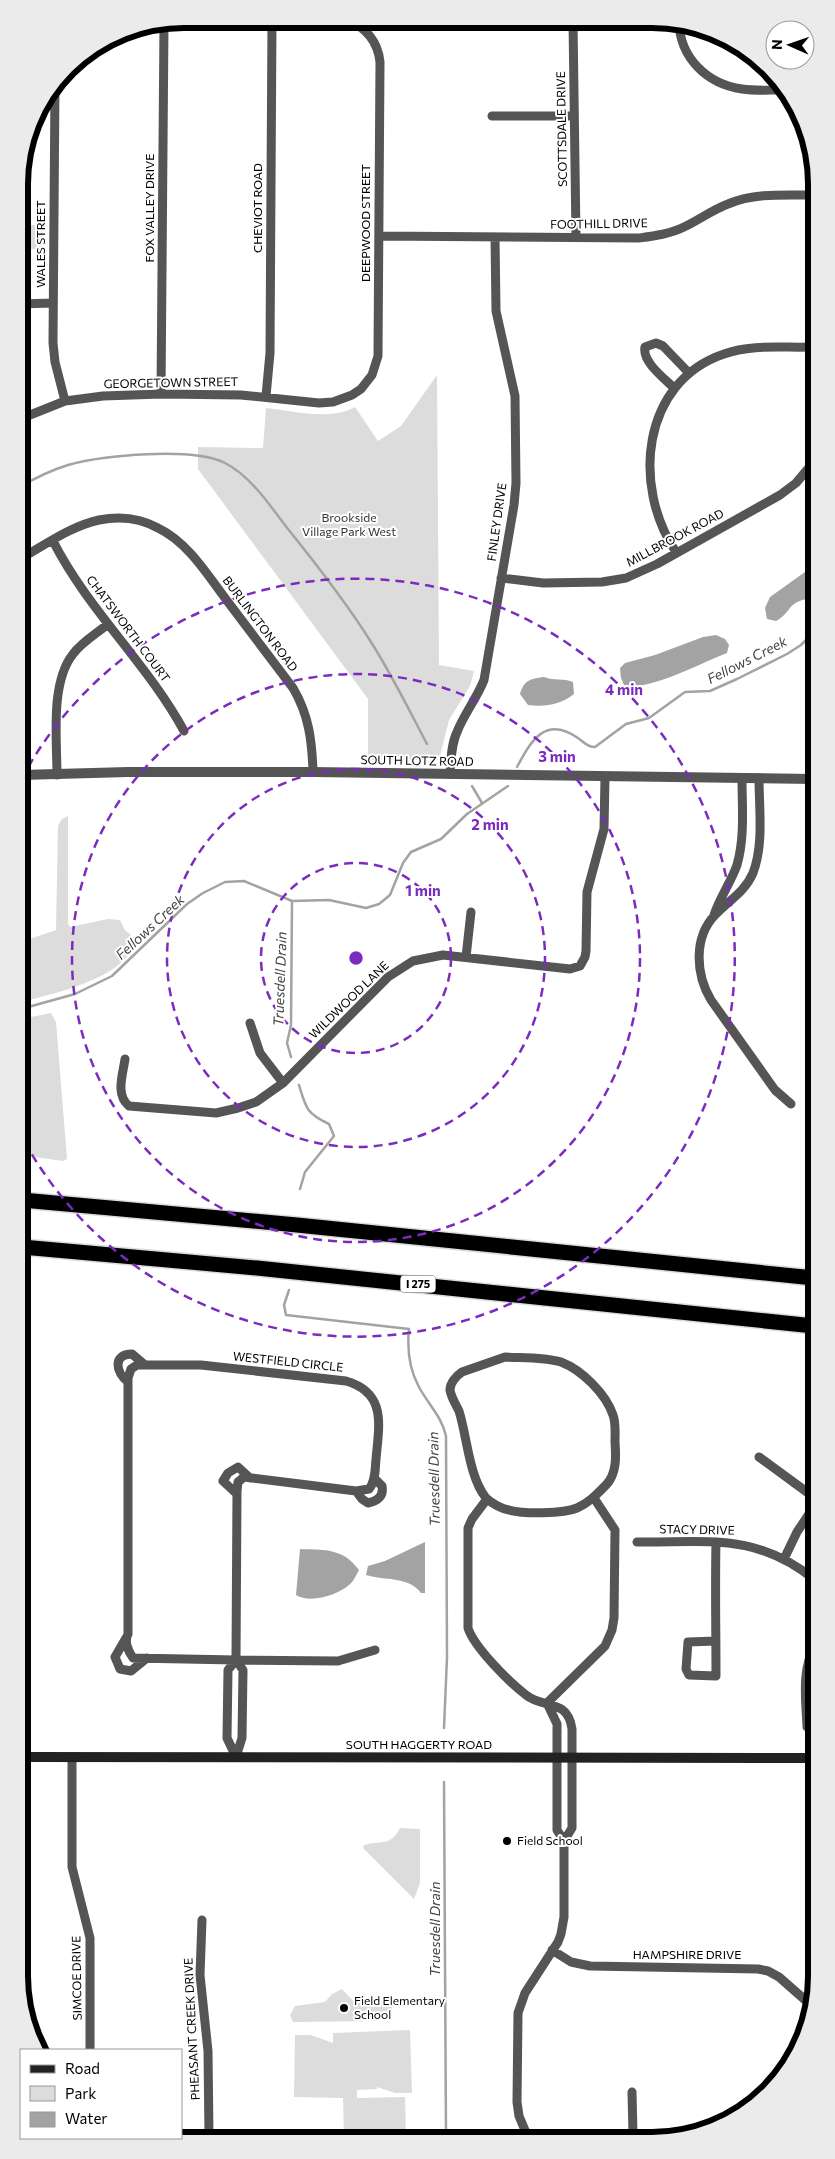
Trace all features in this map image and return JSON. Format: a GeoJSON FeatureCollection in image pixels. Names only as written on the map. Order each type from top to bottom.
{"type":"FeatureCollection","features":[{"type":"Feature","properties":{"kind":"highway"},"geometry":{"type":"LineString","coordinates":[[28,1201],[297,1225],[807,1277]]}},
{"type":"Feature","properties":{"kind":"highway","name":"I 275"},"geometry":{"type":"LineString","coordinates":[[28,1248],[247,1267],[807,1325]]}},
{"type":"Feature","properties":{"kind":"main road","name":"SOUTH HAGGERTY ROAD"},"geometry":{"type":"LineString","coordinates":[[28,1757],[807,1758]]}},
{"type":"Feature","properties":{"kind":"street","name":"CHEVIOT ROAD"},"geometry":{"type":"LineString","coordinates":[[266,396],[270,353],[272,28]]}},
{"type":"Feature","properties":{"kind":"street","name":"DEEPWOOD STREET"},"geometry":{"type":"LineString","coordinates":[[327,403],[341,400],[361,389],[372,375],[376,362],[379,236],[379,54],[373,40],[360,28]]}},
{"type":"Feature","properties":{"kind":"street","name":"SCOTTSDALE DRIVE"},"geometry":{"type":"LineString","coordinates":[[573,28],[576,237]]}},
{"type":"Feature","properties":{"kind":"street","name":"FOX VALLEY DRIVE"},"geometry":{"type":"LineString","coordinates":[[161,394],[164,29]]}},
{"type":"Feature","properties":{"kind":"street"},"geometry":{"type":"LineString","coordinates":[[680,30],[686,52],[698,68],[712,80],[740,89],[776,90]]}},
{"type":"Feature","properties":{"kind":"street","name":"WALES STREET"},"geometry":{"type":"LineString","coordinates":[[55,96],[54,356],[65,401]]}},
{"type":"Feature","properties":{"kind":"street"},"geometry":{"type":"LineString","coordinates":[[492,116],[574,116]]}},
{"type":"Feature","properties":{"kind":"street","name":"FOOTHILL DRIVE"},"geometry":{"type":"LineString","coordinates":[[379,236],[629,238],[654,235],[684,227],[727,204],[741,199],[760,195],[808,195]]}},
{"type":"Feature","properties":{"kind":"street","name":"FINLEY DRIVE"},"geometry":{"type":"LineString","coordinates":[[450,774],[452,747],[456,732],[479,693],[484,680],[515,493],[516,417],[512,379],[496,311],[495,237]]}},
{"type":"Feature","properties":{"kind":"street"},"geometry":{"type":"LineString","coordinates":[[28,304],[54,303]]}},
{"type":"Feature","properties":{"kind":"street"},"geometry":{"type":"LineString","coordinates":[[674,388],[647,359],[644,353],[646,347],[656,343],[662,346],[688,373]]}},
{"type":"Feature","properties":{"kind":"street"},"geometry":{"type":"LineString","coordinates":[[676,552],[665,534],[657,515],[650,473],[651,445],[656,426],[674,388],[688,373],[713,358],[738,350],[808,347]]}},
{"type":"Feature","properties":{"kind":"street","name":"GEORGETOWN STREET"},"geometry":{"type":"LineString","coordinates":[[28,416],[65,401],[103,396],[161,394],[266,396],[327,403]]}},
{"type":"Feature","properties":{"kind":"street","name":"MILLBROOK ROAD"},"geometry":{"type":"LineString","coordinates":[[502,578],[542,583],[611,581],[644,571],[780,495],[796,483],[808,469]]}},
{"type":"Feature","properties":{"kind":"street","name":"BURLINGTON ROAD"},"geometry":{"type":"LineString","coordinates":[[28,555],[96,520],[118,518],[140,521],[166,532],[188,551],[293,688],[299,698],[310,729],[313,772]]}},
{"type":"Feature","properties":{"kind":"street","name":"CHATSWORTH COURT"},"geometry":{"type":"LineString","coordinates":[[53,541],[72,574],[168,703],[184,731]]}},
{"type":"Feature","properties":{"kind":"street"},"geometry":{"type":"LineString","coordinates":[[57,775],[58,689],[61,675],[67,662],[76,650],[108,624]]}},
{"type":"Feature","properties":{"kind":"street","name":"SOUTH LOTZ ROAD"},"geometry":{"type":"LineString","coordinates":[[28,775],[137,772],[313,772],[808,779]]}},
{"type":"Feature","properties":{"kind":"street","name":"WILDWOOD LANE"},"geometry":{"type":"LineString","coordinates":[[125,1059],[121,1092],[125,1103],[133,1107],[216,1113],[256,1102],[283,1083],[388,977],[414,962],[436,956],[466,957],[570,970],[580,966],[584,962],[586,951],[588,885],[604,829],[605,777]]}},
{"type":"Feature","properties":{"kind":"street"},"geometry":{"type":"LineString","coordinates":[[742,778],[742,833],[738,860],[734,874],[700,946],[698,962],[702,984],[711,1000],[775,1090],[791,1104]]}},
{"type":"Feature","properties":{"kind":"street"},"geometry":{"type":"LineString","coordinates":[[714,915],[729,904],[749,882],[756,864],[759,845],[759,778]]}},
{"type":"Feature","properties":{"kind":"street"},"geometry":{"type":"LineString","coordinates":[[738,860],[756,864]]}},
{"type":"Feature","properties":{"kind":"street"},"geometry":{"type":"LineString","coordinates":[[466,957],[471,912]]}},
{"type":"Feature","properties":{"kind":"street"},"geometry":{"type":"LineString","coordinates":[[250,1023],[260,1053],[283,1083]]}},
{"type":"Feature","properties":{"kind":"street","name":"WESTFIELD CIRCLE"},"geometry":{"type":"LineString","coordinates":[[147,1658],[131,1672],[120,1669],[115,1657],[128,1634],[128,1382],[118,1372],[119,1359],[124,1355],[132,1354],[145,1364],[200,1365],[353,1383],[370,1395],[377,1408],[380,1422],[374,1478],[382,1486],[382,1496],[378,1499],[368,1502],[362,1499],[356,1491],[250,1478],[238,1466],[228,1472],[224,1481],[236,1494],[236,1660],[242,1670],[242,1738],[236,1757]]}},
{"type":"Feature","properties":{"kind":"street"},"geometry":{"type":"LineString","coordinates":[[504,1357],[545,1359],[572,1367],[589,1382],[609,1407],[614,1417],[614,1471],[609,1483],[594,1498],[576,1508],[563,1512],[509,1510],[487,1499],[480,1487],[467,1448],[459,1412],[450,1390],[454,1380],[462,1372],[504,1357]]}},
{"type":"Feature","properties":{"kind":"street"},"geometry":{"type":"LineString","coordinates":[[128,1382],[128,1375],[131,1369],[137,1365],[145,1364]]}},
{"type":"Feature","properties":{"kind":"street"},"geometry":{"type":"LineString","coordinates":[[759,1457],[807,1493]]}},
{"type":"Feature","properties":{"kind":"street"},"geometry":{"type":"LineString","coordinates":[[236,1494],[238,1482],[244,1478],[250,1478]]}},
{"type":"Feature","properties":{"kind":"street"},"geometry":{"type":"LineString","coordinates":[[356,1491],[369,1489],[374,1478]]}},
{"type":"Feature","properties":{"kind":"street"},"geometry":{"type":"LineString","coordinates":[[548,1703],[605,1646],[612,1630],[614,1618],[615,1530],[594,1498]]}},
{"type":"Feature","properties":{"kind":"street"},"geometry":{"type":"LineString","coordinates":[[487,1499],[472,1519],[468,1528],[468,1628],[470,1635],[478,1646],[526,1696],[557,1705],[569,1718],[572,1729],[572,1828],[564,1841],[564,1918],[561,1934],[525,1993],[518,2013],[518,2102],[522,2127],[525,2132]]}},
{"type":"Feature","properties":{"kind":"street"},"geometry":{"type":"LineString","coordinates":[[784,1559],[807,1516]]}},
{"type":"Feature","properties":{"kind":"street","name":"STACY DRIVE"},"geometry":{"type":"LineString","coordinates":[[637,1542],[716,1542],[754,1546],[784,1559],[807,1575]]}},
{"type":"Feature","properties":{"kind":"street"},"geometry":{"type":"LineString","coordinates":[[716,1542],[716,1641],[716,1676],[689,1675],[686,1669],[688,1642],[716,1641]]}},
{"type":"Feature","properties":{"kind":"street"},"geometry":{"type":"LineString","coordinates":[[126,1638],[128,1652],[133,1658],[338,1660],[375,1650]]}},
{"type":"Feature","properties":{"kind":"street"},"geometry":{"type":"LineString","coordinates":[[236,1660],[228,1670],[228,1738],[236,1757]]}},
{"type":"Feature","properties":{"kind":"street"},"geometry":{"type":"LineString","coordinates":[[807,1666],[807,1727]]}},
{"type":"Feature","properties":{"kind":"street"},"geometry":{"type":"LineString","coordinates":[[548,1703],[557,1724],[557,1830],[564,1841]]}},
{"type":"Feature","properties":{"kind":"street"},"geometry":{"type":"LineString","coordinates":[[557,1724],[569,1718]]}},
{"type":"Feature","properties":{"kind":"street","name":"SIMCOE DRIVE"},"geometry":{"type":"LineString","coordinates":[[72,1758],[72,1867],[90,1938],[90,2049]]}},
{"type":"Feature","properties":{"kind":"street","name":"PHEASANT CREEK DRIVE"},"geometry":{"type":"LineString","coordinates":[[202,1920],[200,1975],[208,2051],[209,2132]]}},
{"type":"Feature","properties":{"kind":"street","name":"HAMPSHIRE DRIVE"},"geometry":{"type":"LineString","coordinates":[[552,1950],[572,1962],[590,1966],[758,1969],[768,1971],[779,1977],[806,2000]]}},
{"type":"Feature","properties":{"kind":"street"},"geometry":{"type":"LineString","coordinates":[[632,2092],[633,2132]]}},
{"type":"Feature","properties":{"kind":"green space"},"geometry":{"type":"Polygon","coordinates":[[[28,225],[44,225],[43,249],[28,249],[28,225]]]}},
{"type":"Feature","properties":{"kind":"green space","name":"Brookside Village Park West"},"geometry":{"type":"Polygon","coordinates":[[[437,375],[439,665],[474,671],[470,686],[449,720],[439,760],[368,760],[368,699],[198,469],[198,447],[263,448],[266,408],[323,414],[345,411],[355,407],[378,441],[401,426],[437,375]]]}},
{"type":"Feature","properties":{"kind":"green space"},"geometry":{"type":"Polygon","coordinates":[[[68,816],[68,924],[70,927],[108,919],[120,920],[125,930],[131,935],[131,949],[122,961],[108,972],[90,981],[28,1000],[28,940],[56,930],[58,826],[62,819],[68,816]]]}},
{"type":"Feature","properties":{"kind":"green space"},"geometry":{"type":"Polygon","coordinates":[[[51,1013],[56,1022],[67,1159],[63,1161],[35,1157],[28,1152],[28,1018],[51,1013]]]}},
{"type":"Feature","properties":{"kind":"green space"},"geometry":{"type":"Polygon","coordinates":[[[400,1828],[420,1829],[420,1883],[414,1899],[363,1848],[364,1845],[385,1842],[393,1838],[400,1828]]]}},
{"type":"Feature","properties":{"kind":"green space"},"geometry":{"type":"Polygon","coordinates":[[[342,1989],[355,2003],[390,2001],[392,2007],[389,2017],[374,2021],[293,2022],[290,2015],[295,2006],[325,2002],[332,1994],[342,1989]]]}},
{"type":"Feature","properties":{"kind":"green space"},"geometry":{"type":"Polygon","coordinates":[[[410,2030],[412,2093],[395,2093],[377,2087],[377,2089],[357,2090],[357,2098],[405,2097],[406,2132],[344,2132],[343,2098],[294,2097],[295,2035],[311,2035],[333,2043],[333,2033],[410,2030]]]}},
{"type":"Feature","properties":{"kind":"water"},"geometry":{"type":"Polygon","coordinates":[[[808,570],[808,599],[793,604],[776,621],[767,619],[765,608],[770,597],[808,570]]]}},
{"type":"Feature","properties":{"kind":"water"},"geometry":{"type":"Polygon","coordinates":[[[716,635],[725,639],[729,645],[727,653],[661,680],[634,686],[624,685],[620,668],[625,663],[655,655],[703,637],[716,635]]]}},
{"type":"Feature","properties":{"kind":"water"},"geometry":{"type":"Polygon","coordinates":[[[544,677],[573,682],[574,694],[563,701],[552,704],[528,705],[520,694],[523,686],[531,680],[544,677]]]}},
{"type":"Feature","properties":{"kind":"water"},"geometry":{"type":"Polygon","coordinates":[[[425,1542],[425,1593],[421,1593],[403,1581],[366,1575],[368,1566],[385,1561],[425,1542]]]}},
{"type":"Feature","properties":{"kind":"water"},"geometry":{"type":"Polygon","coordinates":[[[300,1549],[325,1550],[340,1554],[359,1570],[354,1580],[339,1592],[324,1597],[302,1598],[296,1595],[300,1549]]]}},
{"type":"Feature","properties":{"kind":"waterway"},"geometry":{"type":"LineString","coordinates":[[28,483],[56,469],[84,461],[148,454],[192,455],[210,458],[235,469],[252,484],[267,502],[352,613],[386,667],[427,744]]}},
{"type":"Feature","properties":{"kind":"waterway","name":"Fellows Creek"},"geometry":{"type":"LineString","coordinates":[[517,767],[534,740],[548,730],[557,729],[566,732],[595,747],[626,724],[649,718],[685,692],[710,691],[787,654],[808,638]]}},
{"type":"Feature","properties":{"kind":"waterway"},"geometry":{"type":"LineString","coordinates":[[472,786],[482,803]]}},
{"type":"Feature","properties":{"kind":"waterway","name":"Fellows Creek"},"geometry":{"type":"LineString","coordinates":[[28,1007],[75,994],[112,976],[187,904],[203,893],[225,882],[244,881],[292,901],[329,900],[366,908],[379,904],[390,895],[403,863],[411,852],[441,839],[467,814],[508,786]]}},
{"type":"Feature","properties":{"kind":"waterway","name":"Truesdell Drain"},"geometry":{"type":"LineString","coordinates":[[291,1057],[287,1043],[291,1025],[292,901]]}},
{"type":"Feature","properties":{"kind":"waterway","name":"Truesdell Drain"},"geometry":{"type":"LineString","coordinates":[[299,1085],[308,1109],[311,1113],[329,1124],[334,1136],[305,1172],[300,1189]]}},
{"type":"Feature","properties":{"kind":"waterway","name":"Truesdell Drain"},"geometry":{"type":"LineString","coordinates":[[289,1290],[284,1305],[286,1315],[409,1329],[408,1344],[413,1373],[419,1387],[438,1417],[446,1436],[447,1657],[444,1728]]}},
{"type":"Feature","properties":{"kind":"waterway","name":"Truesdell Drain"},"geometry":{"type":"LineString","coordinates":[[444,1782],[446,2132]]}},
{"type":"Feature","properties":{"kind":"place","name":"Field School"},"geometry":{"type":"Point","coordinates":[507,1841]}},
{"type":"Feature","properties":{"kind":"place","name":"Field Elementary School"},"geometry":{"type":"Point","coordinates":[344,2008]}}]}
